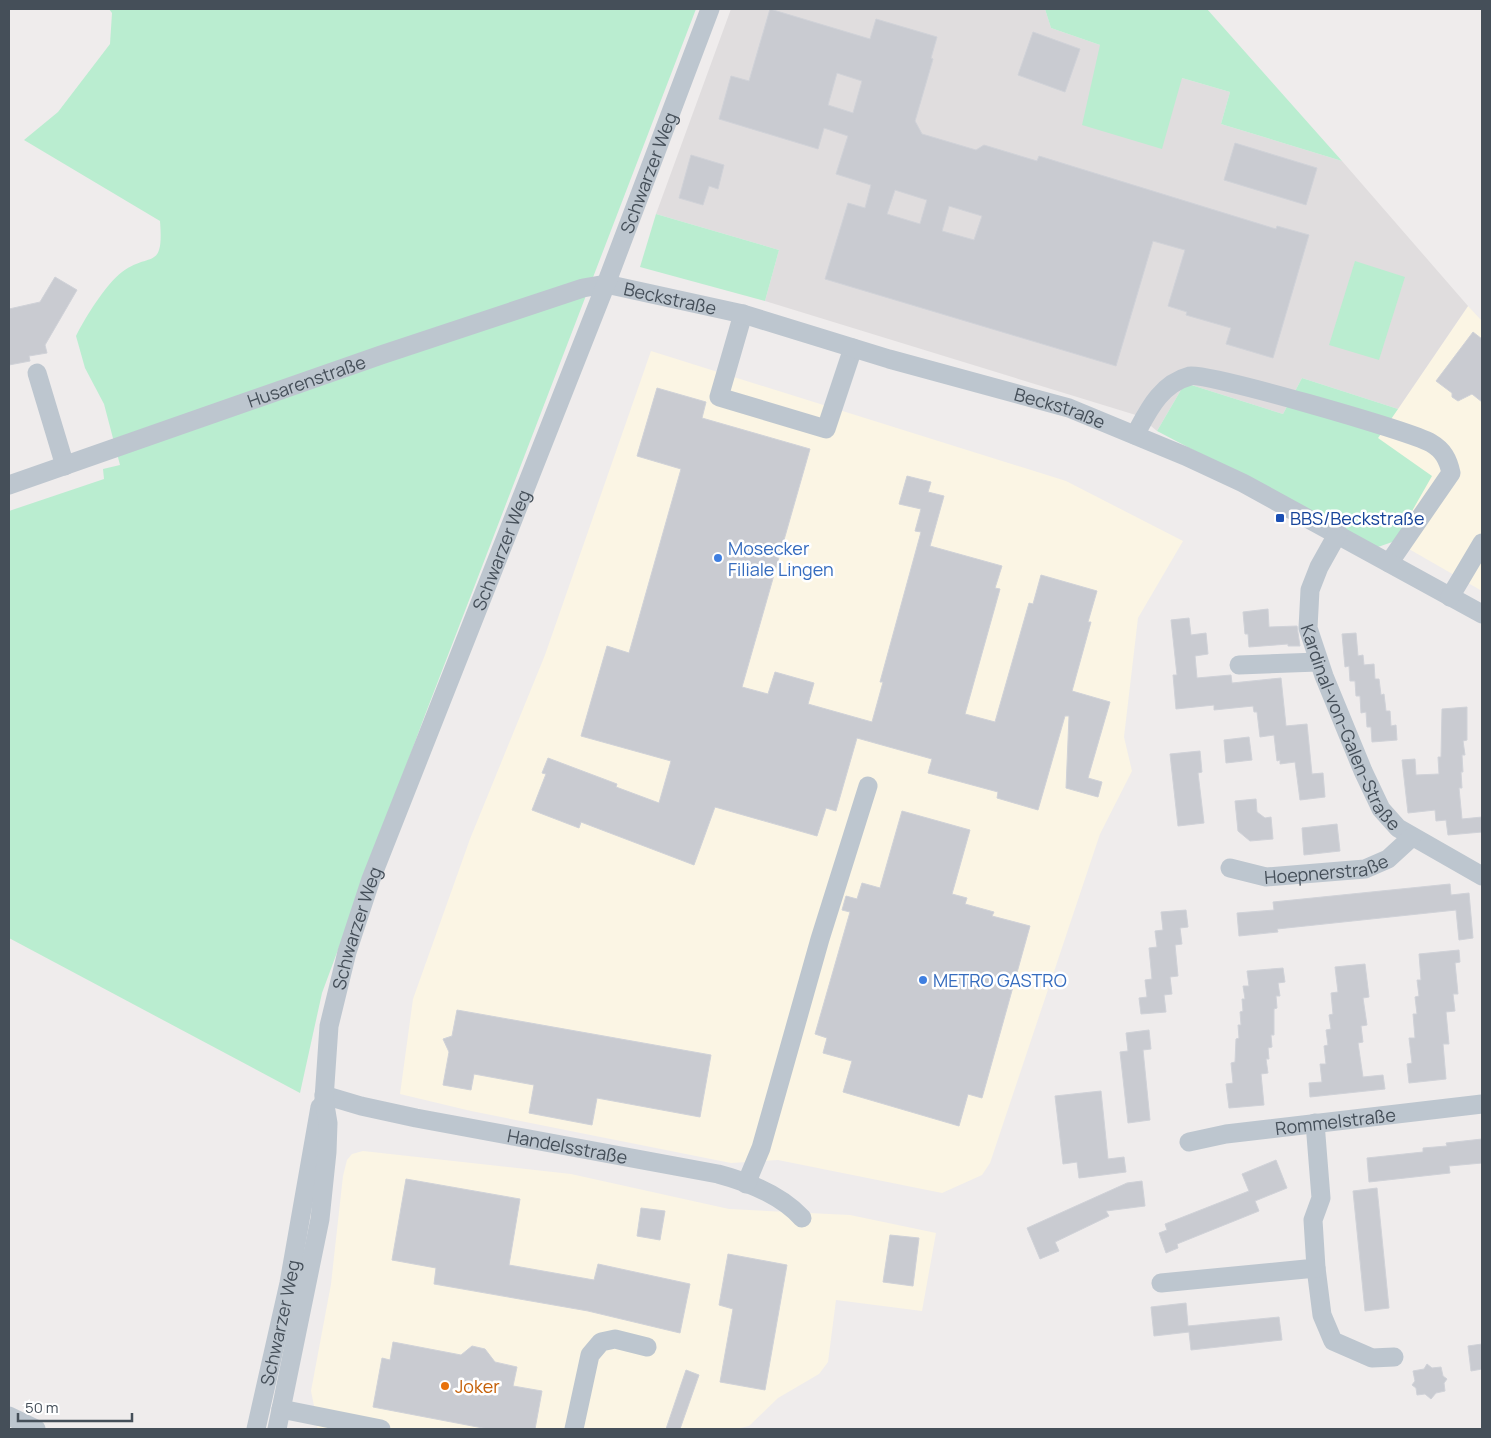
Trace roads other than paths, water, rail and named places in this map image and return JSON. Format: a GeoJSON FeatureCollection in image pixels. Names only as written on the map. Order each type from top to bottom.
{"type":"FeatureCollection","features":[{"type":"Feature","properties":{"kind":"street","name":"Schwarzer Weg"},"geometry":{"type":"LineString","coordinates":[[277,1429],[320,1219],[327,1152],[328,1123],[324,1097],[329,1026],[347,952],[371,879],[606,284],[710,9]]}},
{"type":"Feature","properties":{"kind":"street","name":"Beckstraße"},"geometry":{"type":"LineString","coordinates":[[606,284],[743,314],[853,348],[1069,408],[1243,483],[1338,533],[1482,614]]}},
{"type":"Feature","properties":{"kind":"street","name":"Husarenstraße"},"geometry":{"type":"LineString","coordinates":[[9,485],[381,355],[583,288],[606,284]]}},
{"type":"Feature","properties":{"kind":"street"},"geometry":{"type":"LineString","coordinates":[[743,314],[719,398],[826,429],[853,348]]}},
{"type":"Feature","properties":{"kind":"street"},"geometry":{"type":"LineString","coordinates":[[37,373],[65,466]]}},
{"type":"Feature","properties":{"kind":"street"},"geometry":{"type":"LineString","coordinates":[[1135,435],[1154,400],[1172,383],[1192,375],[1263,391],[1397,429],[1432,443],[1448,457],[1451,473],[1389,563]]}},
{"type":"Feature","properties":{"kind":"street","name":"Kardinal-von-Galen-Straße"},"geometry":{"type":"LineString","coordinates":[[1338,533],[1310,590],[1308,628],[1318,662],[1363,771],[1381,809],[1398,828],[1412,838],[1482,876]]}},
{"type":"Feature","properties":{"kind":"street"},"geometry":{"type":"LineString","coordinates":[[1450,597],[1480,552]]}},
{"type":"Feature","properties":{"kind":"street"},"geometry":{"type":"LineString","coordinates":[[1240,665],[1318,662]]}},
{"type":"Feature","properties":{"kind":"street"},"geometry":{"type":"LineString","coordinates":[[746,1184],[761,1148],[820,939],[868,786]]}},
{"type":"Feature","properties":{"kind":"street","name":"Hoepnerstraße"},"geometry":{"type":"LineString","coordinates":[[1230,868],[1266,877],[1365,869],[1388,859],[1412,838]]}},
{"type":"Feature","properties":{"kind":"street","name":"Schwarzer Weg"},"geometry":{"type":"LineString","coordinates":[[256,1429],[291,1273],[318,1111],[324,1097]]}},
{"type":"Feature","properties":{"kind":"street","name":"Handelsstraße"},"geometry":{"type":"LineString","coordinates":[[324,1097],[416,1118],[718,1174],[746,1184],[791,1206],[802,1218]]}},
{"type":"Feature","properties":{"kind":"street","name":"Rommelstraße"},"geometry":{"type":"LineString","coordinates":[[1189,1142],[1226,1134],[1482,1104]]}},
{"type":"Feature","properties":{"kind":"street"},"geometry":{"type":"LineString","coordinates":[[1314,1123],[1322,1198],[1313,1220],[1316,1268],[1322,1315],[1333,1340],[1372,1358],[1394,1357]]}},
{"type":"Feature","properties":{"kind":"street"},"geometry":{"type":"LineString","coordinates":[[1161,1283],[1316,1268]]}},
{"type":"Feature","properties":{"kind":"street"},"geometry":{"type":"LineString","coordinates":[[574,1429],[590,1355],[601,1342],[615,1339],[647,1347]]}},
{"type":"Feature","properties":{"kind":"street"},"geometry":{"type":"LineString","coordinates":[[281,1409],[381,1429]]}},
{"type":"Feature","properties":{"kind":"street"},"geometry":{"type":"LineString","coordinates":[[9,1416],[36,1429]]}},
{"type":"Feature","properties":{"kind":"place","name":"BBS/Beckstraße"},"geometry":{"type":"Point","coordinates":[1280,518]}},
{"type":"Feature","properties":{"kind":"place","name":"Mosecker Filiale Lingen"},"geometry":{"type":"Point","coordinates":[718,558]}},
{"type":"Feature","properties":{"kind":"place","name":"METRO GASTRO"},"geometry":{"type":"Point","coordinates":[923,980]}},
{"type":"Feature","properties":{"kind":"place","name":"Joker"},"geometry":{"type":"Point","coordinates":[445,1386]}}]}
